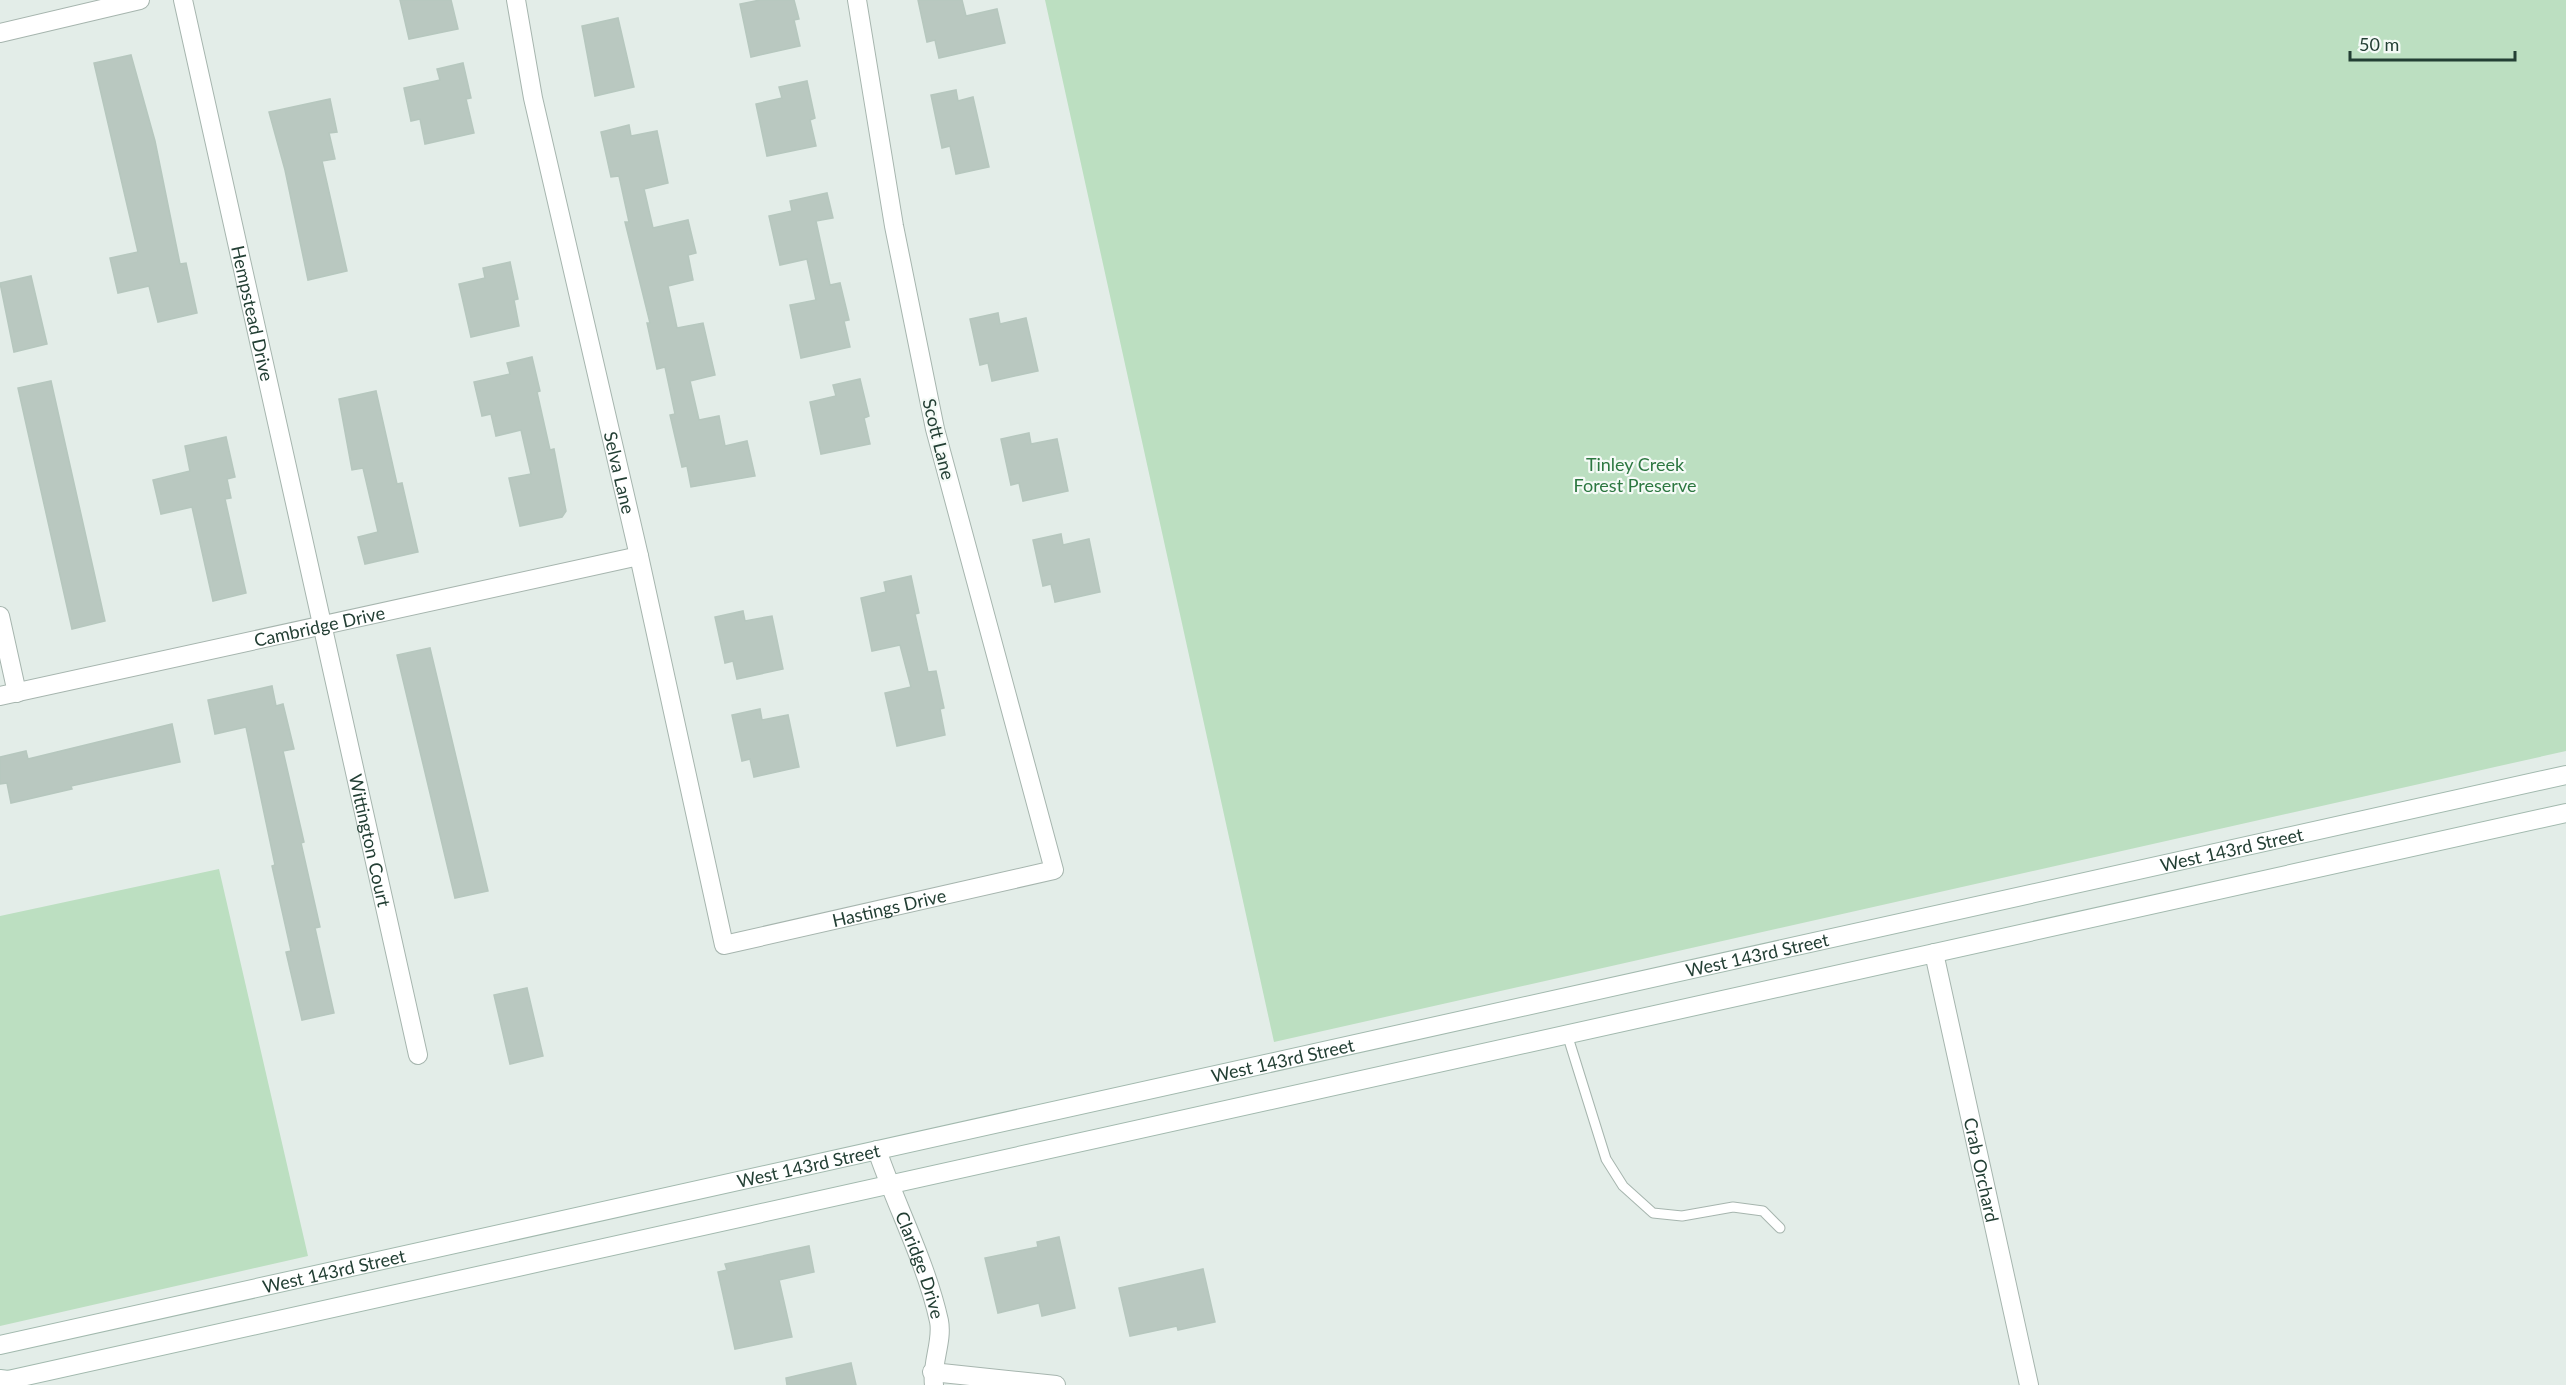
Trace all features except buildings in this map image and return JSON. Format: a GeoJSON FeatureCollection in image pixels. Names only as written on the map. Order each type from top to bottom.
{"type":"FeatureCollection","features":[{"type":"Feature","properties":{"kind":"main road"},"geometry":{"type":"LineString","coordinates":[[0,33],[140,0]]}},
{"type":"Feature","properties":{"kind":"main road","name":"Hempstead Drive"},"geometry":{"type":"LineString","coordinates":[[183,0],[323,625]]}},
{"type":"Feature","properties":{"kind":"main road","name":"Selva Lane"},"geometry":{"type":"LineString","coordinates":[[516,0],[532,98],[639,556],[724,945]]}},
{"type":"Feature","properties":{"kind":"main road","name":"Scott Lane"},"geometry":{"type":"LineString","coordinates":[[857,0],[894,226],[935,429],[1053,870]]}},
{"type":"Feature","properties":{"kind":"main road","name":"Cambridge Drive"},"geometry":{"type":"LineString","coordinates":[[8,695],[639,556]]}},
{"type":"Feature","properties":{"kind":"main road"},"geometry":{"type":"LineString","coordinates":[[0,616],[8,695]]}},
{"type":"Feature","properties":{"kind":"main road","name":"Wittington Court"},"geometry":{"type":"LineString","coordinates":[[323,625],[418,1055]]}},
{"type":"Feature","properties":{"kind":"main road","name":"West 143rd Street"},"geometry":{"type":"LineString","coordinates":[[0,1345],[2566,775]]}},
{"type":"Feature","properties":{"kind":"main road","name":"West 143rd Street"},"geometry":{"type":"LineString","coordinates":[[0,1379],[8,1380],[2566,813]]}},
{"type":"Feature","properties":{"kind":"main road","name":"Hastings Drive"},"geometry":{"type":"LineString","coordinates":[[724,945],[1053,870]]}},
{"type":"Feature","properties":{"kind":"main road","name":"Crab Orchard"},"geometry":{"type":"LineString","coordinates":[[1934,953],[2029,1385]]}},
{"type":"Feature","properties":{"kind":"main road","name":"Claridge Drive"},"geometry":{"type":"LineString","coordinates":[[877,1150],[925,1274],[939,1323],[933,1378]]}},
{"type":"Feature","properties":{"kind":"main road"},"geometry":{"type":"LineString","coordinates":[[933,1378],[1056,1385]]}},
{"type":"Feature","properties":{"kind":"lane"},"geometry":{"type":"LineString","coordinates":[[1567,1034],[1606,1159],[1623,1186],[1653,1213],[1682,1216],[1734,1207],[1763,1211],[1780,1228]]}},
{"type":"Feature","properties":{"kind":"green space","name":"Tinley Creek Forest Preserve"},"geometry":{"type":"Polygon","coordinates":[[[1045,0],[2566,0],[2566,751],[1274,1042],[1045,0]]]}},
{"type":"Feature","properties":{"kind":"green space"},"geometry":{"type":"Polygon","coordinates":[[[219,869],[308,1256],[0,1326],[0,916],[219,869]]]}}]}
